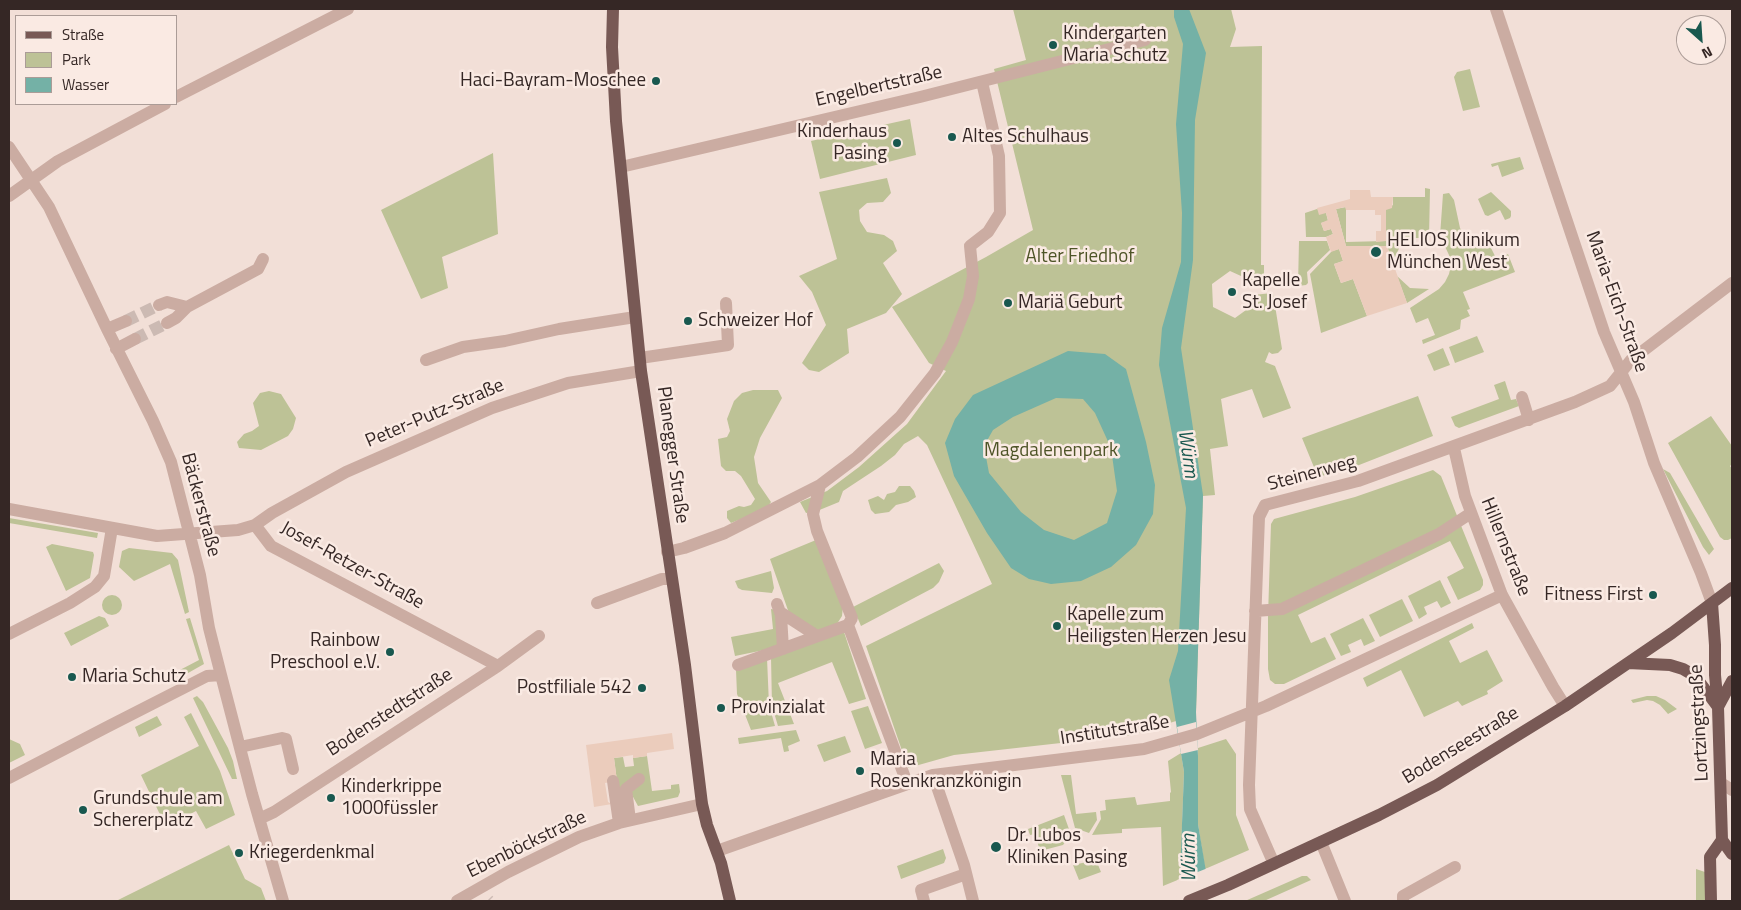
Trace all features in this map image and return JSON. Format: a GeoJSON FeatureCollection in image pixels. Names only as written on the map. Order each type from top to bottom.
{"type":"FeatureCollection","features":[{"type":"Feature","properties":{"kind":"main road","name":"Planegger Straße"},"geometry":{"type":"LineString","coordinates":[[614,9],[612,47],[620,166],[641,365],[685,665],[702,804],[730,901]]}},
{"type":"Feature","properties":{"kind":"main road","name":"Bodenseestraße"},"geometry":{"type":"LineString","coordinates":[[1189,901],[1222,888],[1379,815],[1437,785],[1566,706],[1732,588]]}},
{"type":"Feature","properties":{"kind":"main road","name":"Lortzingstraße"},"geometry":{"type":"LineString","coordinates":[[1712,604],[1715,675],[1727,787],[1722,840]]}},
{"type":"Feature","properties":{"kind":"main road"},"geometry":{"type":"LineString","coordinates":[[1628,663],[1670,665],[1683,668],[1695,676],[1718,707],[1732,681]]}},
{"type":"Feature","properties":{"kind":"main road"},"geometry":{"type":"LineString","coordinates":[[1711,901],[1710,857],[1722,840],[1732,854]]}},
{"type":"Feature","properties":{"kind":"street"},"geometry":{"type":"LineString","coordinates":[[178,97],[348,9]]}},
{"type":"Feature","properties":{"kind":"street","name":"Maria-Eich-Straße"},"geometry":{"type":"LineString","coordinates":[[1496,9],[1604,332],[1634,402],[1654,463],[1698,565],[1712,604]]}},
{"type":"Feature","properties":{"kind":"street","name":"Engelbertstraße"},"geometry":{"type":"LineString","coordinates":[[620,166],[982,82],[1145,40]]}},
{"type":"Feature","properties":{"kind":"street"},"geometry":{"type":"LineString","coordinates":[[667,552],[725,533],[820,485],[857,457],[900,417],[935,372],[952,342],[969,299],[973,276],[970,246],[988,232],[1000,213],[999,156],[982,82]]}},
{"type":"Feature","properties":{"kind":"street"},"geometry":{"type":"LineString","coordinates":[[9,196],[58,161],[162,105]]}},
{"type":"Feature","properties":{"kind":"street","name":"Bäckerstraße"},"geometry":{"type":"LineString","coordinates":[[9,146],[49,207],[116,349],[153,421],[170,462],[200,575],[209,628],[259,819],[284,901]]}},
{"type":"Feature","properties":{"kind":"street"},"geometry":{"type":"LineString","coordinates":[[167,323],[176,318],[187,307],[258,269],[263,259]]}},
{"type":"Feature","properties":{"kind":"street","name":"Steinerweg"},"geometry":{"type":"LineString","coordinates":[[1274,864],[1250,809],[1249,785],[1259,517],[1265,505],[1358,481],[1454,448],[1575,402],[1610,386],[1631,360],[1732,283]]}},
{"type":"Feature","properties":{"kind":"street"},"geometry":{"type":"LineString","coordinates":[[159,305],[167,302],[187,307]]}},
{"type":"Feature","properties":{"kind":"street","name":"Peter-Putz-Straße"},"geometry":{"type":"LineString","coordinates":[[255,525],[272,513],[346,472],[492,408],[568,382],[728,345],[726,303]]}},
{"type":"Feature","properties":{"kind":"street"},"geometry":{"type":"LineString","coordinates":[[426,360],[463,347],[505,342],[559,329],[635,317]]}},
{"type":"Feature","properties":{"kind":"street"},"geometry":{"type":"LineString","coordinates":[[107,329],[126,321]]}},
{"type":"Feature","properties":{"kind":"street"},"geometry":{"type":"LineString","coordinates":[[116,349],[135,338]]}},
{"type":"Feature","properties":{"kind":"street"},"geometry":{"type":"LineString","coordinates":[[1522,397],[1529,420]]}},
{"type":"Feature","properties":{"kind":"street","name":"Hillernstraße"},"geometry":{"type":"LineString","coordinates":[[1454,448],[1465,496],[1502,595],[1553,687],[1566,706]]}},
{"type":"Feature","properties":{"kind":"street"},"geometry":{"type":"LineString","coordinates":[[738,665],[848,625],[852,618],[817,531],[813,514],[820,485]]}},
{"type":"Feature","properties":{"kind":"street","name":"Josef-Retzer-Straße"},"geometry":{"type":"LineString","coordinates":[[9,509],[157,536],[238,530],[255,525],[271,546],[498,666]]}},
{"type":"Feature","properties":{"kind":"street"},"geometry":{"type":"LineString","coordinates":[[1255,611],[1282,610],[1440,534],[1471,513]]}},
{"type":"Feature","properties":{"kind":"street"},"geometry":{"type":"LineString","coordinates":[[9,634],[70,603],[95,587],[104,576],[112,528]]}},
{"type":"Feature","properties":{"kind":"street"},"geometry":{"type":"LineString","coordinates":[[597,603],[662,579],[671,579]]}},
{"type":"Feature","properties":{"kind":"street","name":"Institutstraße"},"geometry":{"type":"LineString","coordinates":[[717,851],[933,775],[1144,749],[1179,740],[1251,713],[1502,595]]}},
{"type":"Feature","properties":{"kind":"street"},"geometry":{"type":"LineString","coordinates":[[783,649],[779,608],[817,636]]}},
{"type":"Feature","properties":{"kind":"street"},"geometry":{"type":"LineString","coordinates":[[848,625],[907,784]]}},
{"type":"Feature","properties":{"kind":"street","name":"Bodenstedtstraße"},"geometry":{"type":"LineString","coordinates":[[259,819],[274,812],[498,666],[539,636]]}},
{"type":"Feature","properties":{"kind":"street"},"geometry":{"type":"LineString","coordinates":[[9,778],[207,676],[222,675]]}},
{"type":"Feature","properties":{"kind":"street"},"geometry":{"type":"LineString","coordinates":[[240,747],[282,738],[286,739],[294,769]]}},
{"type":"Feature","properties":{"kind":"street"},"geometry":{"type":"LineString","coordinates":[[933,775],[973,901]]}},
{"type":"Feature","properties":{"kind":"street"},"geometry":{"type":"LineString","coordinates":[[625,822],[626,789],[639,779]]}},
{"type":"Feature","properties":{"kind":"street"},"geometry":{"type":"LineString","coordinates":[[614,781],[625,822]]}},
{"type":"Feature","properties":{"kind":"street","name":"Ebenböckstraße"},"geometry":{"type":"LineString","coordinates":[[457,901],[484,893],[561,845],[625,822],[702,804]]}},
{"type":"Feature","properties":{"kind":"street"},"geometry":{"type":"LineString","coordinates":[[1321,842],[1345,901]]}},
{"type":"Feature","properties":{"kind":"street"},"geometry":{"type":"LineString","coordinates":[[1403,901],[1403,896],[1455,868]]}},
{"type":"Feature","properties":{"kind":"street"},"geometry":{"type":"LineString","coordinates":[[924,901],[921,890],[966,874]]}},
{"type":"Feature","properties":{"kind":"green space"},"geometry":{"type":"Polygon","coordinates":[[[1013,9],[1231,9],[1236,29],[1230,47],[1262,46],[1261,265],[1264,265],[1264,276],[1253,288],[1252,281],[1230,271],[1212,284],[1213,307],[1235,318],[1253,305],[1253,295],[1273,293],[1282,349],[1278,353],[1272,354],[1269,352],[1265,362],[1275,366],[1291,408],[1263,418],[1252,389],[1221,399],[1228,446],[1210,449],[1215,495],[1203,496],[1196,712],[1176,721],[1132,735],[954,755],[908,768],[866,646],[992,584],[927,445],[918,436],[904,444],[895,455],[881,466],[843,491],[839,502],[817,511],[806,513],[800,502],[827,491],[859,467],[907,424],[946,371],[929,363],[892,307],[1033,230],[994,69],[1026,60],[1013,9]]]}},
{"type":"Feature","properties":{"kind":"green space"},"geometry":{"type":"Polygon","coordinates":[[[1470,69],[1480,107],[1463,111],[1454,77],[1457,72],[1470,69]]]}},
{"type":"Feature","properties":{"kind":"green space"},"geometry":{"type":"Polygon","coordinates":[[[910,119],[916,155],[820,179],[811,141],[910,119]]]}},
{"type":"Feature","properties":{"kind":"green space"},"geometry":{"type":"Polygon","coordinates":[[[493,153],[498,234],[442,257],[448,288],[421,299],[381,210],[493,153]]]}},
{"type":"Feature","properties":{"kind":"green space"},"geometry":{"type":"Polygon","coordinates":[[[1520,157],[1524,169],[1502,177],[1498,165],[1492,167],[1491,164],[1520,157]]]}},
{"type":"Feature","properties":{"kind":"green space"},"geometry":{"type":"Polygon","coordinates":[[[887,178],[891,193],[883,202],[867,203],[859,210],[860,221],[867,232],[884,235],[893,241],[897,251],[883,263],[902,294],[886,313],[847,329],[849,353],[819,372],[809,370],[802,363],[826,325],[812,292],[799,276],[837,259],[819,192],[887,178]]]}},
{"type":"Feature","properties":{"kind":"green space"},"geometry":{"type":"Polygon","coordinates":[[[1425,188],[1430,189],[1429,238],[1415,238],[1408,240],[1400,246],[1395,268],[1387,246],[1346,246],[1336,209],[1346,207],[1346,242],[1385,241],[1386,209],[1393,205],[1393,197],[1425,197],[1425,188]]]}},
{"type":"Feature","properties":{"kind":"green space"},"geometry":{"type":"Polygon","coordinates":[[[1491,192],[1511,211],[1510,218],[1505,220],[1500,210],[1488,216],[1485,215],[1478,199],[1491,192]]]}},
{"type":"Feature","properties":{"kind":"green space"},"geometry":{"type":"Polygon","coordinates":[[[1449,193],[1454,200],[1460,228],[1471,248],[1487,240],[1497,260],[1508,254],[1515,272],[1463,292],[1470,309],[1467,310],[1470,316],[1461,320],[1460,329],[1423,344],[1422,340],[1435,335],[1428,318],[1416,323],[1410,308],[1439,289],[1449,274],[1451,265],[1449,255],[1440,236],[1443,194],[1449,193]]]}},
{"type":"Feature","properties":{"kind":"green space"},"geometry":{"type":"Polygon","coordinates":[[[1317,209],[1326,213],[1328,221],[1321,223],[1324,231],[1331,229],[1333,234],[1326,237],[1306,237],[1305,213],[1317,209]]]}},
{"type":"Feature","properties":{"kind":"green space"},"geometry":{"type":"Polygon","coordinates":[[[1299,241],[1327,241],[1330,250],[1307,272],[1308,283],[1298,286],[1299,241]]]}},
{"type":"Feature","properties":{"kind":"green space"},"geometry":{"type":"Polygon","coordinates":[[[1339,249],[1343,261],[1334,264],[1341,283],[1353,279],[1367,316],[1321,333],[1310,274],[1332,251],[1339,249]]]}},
{"type":"Feature","properties":{"kind":"green space"},"geometry":{"type":"Polygon","coordinates":[[[1397,276],[1410,288],[1429,289],[1407,303],[1397,276]]]}},
{"type":"Feature","properties":{"kind":"green space"},"geometry":{"type":"Polygon","coordinates":[[[1477,336],[1484,352],[1455,363],[1449,347],[1477,336]]]}},
{"type":"Feature","properties":{"kind":"green space"},"geometry":{"type":"Polygon","coordinates":[[[1443,348],[1450,365],[1434,371],[1427,355],[1443,348]]]}},
{"type":"Feature","properties":{"kind":"green space"},"geometry":{"type":"Polygon","coordinates":[[[1505,381],[1511,400],[1516,399],[1519,406],[1459,428],[1455,426],[1451,417],[1499,399],[1494,385],[1505,381]]]}},
{"type":"Feature","properties":{"kind":"green space"},"geometry":{"type":"Polygon","coordinates":[[[753,390],[778,390],[782,398],[760,438],[754,457],[758,483],[771,502],[766,509],[731,523],[727,518],[727,511],[739,506],[751,505],[755,499],[741,476],[735,471],[726,471],[721,466],[718,439],[727,437],[730,431],[727,419],[734,401],[742,393],[753,390]]]}},
{"type":"Feature","properties":{"kind":"green space"},"geometry":{"type":"Polygon","coordinates":[[[269,391],[281,394],[296,418],[293,429],[288,436],[261,450],[239,448],[237,442],[244,434],[259,426],[253,403],[260,393],[269,391]]]}},
{"type":"Feature","properties":{"kind":"green space"},"geometry":{"type":"Polygon","coordinates":[[[1418,396],[1433,436],[1354,467],[1318,477],[1302,438],[1418,396]]]}},
{"type":"Feature","properties":{"kind":"green space"},"geometry":{"type":"Polygon","coordinates":[[[1711,416],[1732,446],[1732,464],[1730,466],[1732,469],[1732,538],[1728,540],[1720,537],[1668,443],[1711,416]]]}},
{"type":"Feature","properties":{"kind":"green space"},"geometry":{"type":"Polygon","coordinates":[[[1663,469],[1670,473],[1714,549],[1709,555],[1703,547],[1663,469]]]}},
{"type":"Feature","properties":{"kind":"green space"},"geometry":{"type":"Polygon","coordinates":[[[1433,470],[1441,476],[1483,580],[1480,590],[1458,600],[1447,577],[1464,568],[1450,541],[1298,615],[1311,643],[1325,637],[1336,659],[1284,684],[1275,684],[1270,680],[1268,669],[1271,524],[1274,519],[1355,497],[1433,470]]]}},
{"type":"Feature","properties":{"kind":"green space"},"geometry":{"type":"Polygon","coordinates":[[[899,486],[910,486],[916,497],[908,502],[896,505],[889,512],[875,514],[871,510],[868,500],[878,496],[884,500],[887,494],[895,492],[899,486]]]}},
{"type":"Feature","properties":{"kind":"green space"},"geometry":{"type":"Polygon","coordinates":[[[9,518],[98,533],[97,538],[9,523],[9,518]]]}},
{"type":"Feature","properties":{"kind":"green space"},"geometry":{"type":"Polygon","coordinates":[[[816,540],[843,606],[842,616],[835,627],[817,634],[790,616],[770,559],[816,540]]]}},
{"type":"Feature","properties":{"kind":"green space"},"geometry":{"type":"Polygon","coordinates":[[[52,544],[93,552],[90,578],[66,591],[46,547],[52,544]]]}},
{"type":"Feature","properties":{"kind":"green space"},"geometry":{"type":"Polygon","coordinates":[[[129,548],[172,553],[178,560],[189,612],[185,614],[170,564],[134,581],[119,567],[122,551],[129,548]]]}},
{"type":"Feature","properties":{"kind":"green space"},"geometry":{"type":"Polygon","coordinates":[[[939,563],[944,571],[939,582],[933,588],[861,626],[853,607],[939,563]]]}},
{"type":"Feature","properties":{"kind":"green space"},"geometry":{"type":"Polygon","coordinates":[[[771,571],[774,588],[772,593],[742,590],[738,588],[735,581],[771,571]]]}},
{"type":"Feature","properties":{"kind":"green space"},"geometry":{"type":"Polygon","coordinates":[[[1440,580],[1451,603],[1441,608],[1437,601],[1424,607],[1427,614],[1419,619],[1408,596],[1440,580]]]}},
{"type":"Feature","properties":{"kind":"green space"},"geometry":{"type":"Polygon","coordinates":[[[112,595],[119,598],[122,605],[119,612],[112,615],[105,612],[102,605],[105,598],[112,595]]]}},
{"type":"Feature","properties":{"kind":"green space"},"geometry":{"type":"Polygon","coordinates":[[[1402,599],[1413,621],[1380,637],[1369,615],[1402,599]]]}},
{"type":"Feature","properties":{"kind":"green space"},"geometry":{"type":"Polygon","coordinates":[[[771,609],[776,610],[779,647],[735,656],[731,637],[773,629],[771,609]]]}},
{"type":"Feature","properties":{"kind":"green space"},"geometry":{"type":"Polygon","coordinates":[[[99,616],[105,618],[109,626],[71,646],[64,633],[99,616]]]}},
{"type":"Feature","properties":{"kind":"green space"},"geometry":{"type":"Polygon","coordinates":[[[190,618],[204,664],[181,677],[178,671],[199,660],[186,619],[190,618]]]}},
{"type":"Feature","properties":{"kind":"green space"},"geometry":{"type":"Polygon","coordinates":[[[1363,618],[1375,641],[1364,646],[1361,639],[1348,645],[1351,652],[1341,656],[1330,634],[1363,618]]]}},
{"type":"Feature","properties":{"kind":"green space"},"geometry":{"type":"Polygon","coordinates":[[[1472,623],[1474,628],[1449,641],[1460,663],[1487,650],[1503,681],[1487,691],[1488,694],[1462,706],[1458,701],[1424,717],[1401,670],[1367,687],[1363,678],[1472,623]]]}},
{"type":"Feature","properties":{"kind":"green space"},"geometry":{"type":"Polygon","coordinates":[[[844,632],[866,699],[849,704],[832,662],[778,683],[794,724],[778,726],[772,706],[771,657],[844,632]]]}},
{"type":"Feature","properties":{"kind":"green space"},"geometry":{"type":"Polygon","coordinates":[[[767,658],[769,705],[775,726],[751,730],[737,694],[736,670],[767,658]]]}},
{"type":"Feature","properties":{"kind":"green space"},"geometry":{"type":"Polygon","coordinates":[[[197,696],[203,702],[228,748],[237,779],[232,779],[193,698],[197,696]]]}},
{"type":"Feature","properties":{"kind":"green space"},"geometry":{"type":"Polygon","coordinates":[[[1656,696],[1677,709],[1668,714],[1660,705],[1653,701],[1647,700],[1633,703],[1631,700],[1656,696]]]}},
{"type":"Feature","properties":{"kind":"green space"},"geometry":{"type":"Polygon","coordinates":[[[868,706],[882,743],[865,749],[851,711],[868,706]]]}},
{"type":"Feature","properties":{"kind":"green space"},"geometry":{"type":"Polygon","coordinates":[[[191,713],[220,771],[235,815],[206,829],[196,811],[166,827],[141,775],[199,746],[184,717],[191,713]]]}},
{"type":"Feature","properties":{"kind":"green space"},"geometry":{"type":"Polygon","coordinates":[[[157,716],[162,725],[139,737],[135,727],[157,716]]]}},
{"type":"Feature","properties":{"kind":"green space"},"geometry":{"type":"Polygon","coordinates":[[[796,730],[800,741],[788,746],[789,751],[784,752],[781,738],[739,744],[738,738],[796,730]]]}},
{"type":"Feature","properties":{"kind":"green space"},"geometry":{"type":"Polygon","coordinates":[[[845,736],[851,752],[824,762],[817,745],[845,736]]]}},
{"type":"Feature","properties":{"kind":"green space"},"geometry":{"type":"Polygon","coordinates":[[[9,739],[20,744],[25,755],[9,763],[9,739]]]}},
{"type":"Feature","properties":{"kind":"green space"},"geometry":{"type":"Polygon","coordinates":[[[1226,739],[1236,754],[1236,815],[1249,850],[1205,869],[1198,824],[1198,748],[1226,739]]]}},
{"type":"Feature","properties":{"kind":"green space"},"geometry":{"type":"Polygon","coordinates":[[[1181,753],[1184,772],[1180,879],[1163,886],[1161,827],[1122,829],[1122,833],[1092,835],[1101,819],[1100,811],[1106,810],[1105,800],[1135,797],[1137,805],[1170,801],[1168,761],[1181,753]]]}},
{"type":"Feature","properties":{"kind":"green space"},"geometry":{"type":"Polygon","coordinates":[[[647,756],[652,791],[671,789],[671,785],[679,784],[680,792],[678,797],[638,806],[632,795],[619,797],[614,758],[623,757],[625,767],[634,766],[633,758],[647,756]]]}},
{"type":"Feature","properties":{"kind":"green space"},"geometry":{"type":"Polygon","coordinates":[[[1061,775],[1071,775],[1076,814],[1096,812],[1097,820],[1089,833],[1075,828],[1061,775]]]}},
{"type":"Feature","properties":{"kind":"green space"},"geometry":{"type":"Polygon","coordinates":[[[1064,815],[1070,832],[1066,841],[1063,845],[1040,851],[1035,834],[1030,835],[1028,829],[1064,815]]]}},
{"type":"Feature","properties":{"kind":"green space"},"geometry":{"type":"Polygon","coordinates":[[[229,845],[245,879],[261,888],[266,901],[116,901],[229,845]]]}},
{"type":"Feature","properties":{"kind":"green space"},"geometry":{"type":"Polygon","coordinates":[[[943,849],[946,858],[944,863],[901,879],[897,866],[943,849]]]}},
{"type":"Feature","properties":{"kind":"green space"},"geometry":{"type":"Polygon","coordinates":[[[1096,860],[1101,872],[1079,880],[1073,865],[1096,860]]]}},
{"type":"Feature","properties":{"kind":"green space"},"geometry":{"type":"Polygon","coordinates":[[[1696,869],[1705,872],[1707,900],[1704,901],[1696,900],[1696,869]]]}},
{"type":"Feature","properties":{"kind":"green space"},"geometry":{"type":"Polygon","coordinates":[[[1302,876],[1307,876],[1311,880],[1264,901],[1245,901],[1302,876]]]}},
{"type":"Feature","properties":{"kind":"shaded area"},"geometry":{"type":"Polygon","coordinates":[[[1350,190],[1370,190],[1371,197],[1393,197],[1392,208],[1386,210],[1386,241],[1376,242],[1376,231],[1381,231],[1381,215],[1375,215],[1375,210],[1346,210],[1345,207],[1336,209],[1346,246],[1387,246],[1407,303],[1367,316],[1353,279],[1341,283],[1334,264],[1343,261],[1339,249],[1331,252],[1326,237],[1333,234],[1331,229],[1324,231],[1321,223],[1328,220],[1326,213],[1319,215],[1317,208],[1350,199],[1350,190]]]}},
{"type":"Feature","properties":{"kind":"shaded area"},"geometry":{"type":"Polygon","coordinates":[[[672,733],[674,749],[647,753],[647,756],[633,758],[633,755],[614,758],[617,781],[605,783],[608,802],[612,804],[594,807],[586,745],[672,733]]]}},
{"type":"Feature","properties":{"kind":"water","name":"Würm"},"geometry":{"type":"Polygon","coordinates":[[[1174,9],[1189,9],[1206,53],[1195,120],[1193,260],[1181,348],[1203,495],[1196,712],[1198,824],[1211,901],[1179,901],[1184,772],[1169,680],[1178,651],[1186,508],[1159,365],[1162,328],[1181,262],[1182,213],[1176,124],[1183,44],[1174,17],[1174,9]]]}},
{"type":"Feature","properties":{"kind":"water"},"geometry":{"type":"Polygon","coordinates":[[[1068,351],[1105,354],[1126,369],[1146,442],[1155,485],[1153,514],[1136,545],[1111,567],[1081,581],[1051,584],[1029,579],[1011,568],[987,533],[954,476],[945,443],[955,419],[973,395],[1068,351]],[[1056,398],[1013,417],[993,430],[984,446],[989,473],[1021,512],[1044,530],[1074,540],[1107,523],[1117,491],[1111,448],[1095,413],[1083,399],[1056,398]]]}},
{"type":"Feature","properties":{"kind":"pier"},"geometry":{"type":"Polygon","coordinates":[[[1196,722],[1198,750],[1181,754],[1177,727],[1196,722]]]}},
{"type":"Feature","properties":{"kind":"pier"},"geometry":{"type":"Polygon","coordinates":[[[1208,868],[1213,901],[1176,901],[1177,880],[1208,868]]]}},
{"type":"Feature","properties":{"kind":"tunnel"},"geometry":{"type":"LineString","coordinates":[[126,321],[159,305]]}},
{"type":"Feature","properties":{"kind":"tunnel"},"geometry":{"type":"LineString","coordinates":[[135,339],[167,323]]}},
{"type":"Feature","properties":{"kind":"place","name":"Kindergarten Maria Schutz"},"geometry":{"type":"Point","coordinates":[1053,45]}},
{"type":"Feature","properties":{"kind":"place","name":"Haci-Bayram-Moschee"},"geometry":{"type":"Point","coordinates":[656,81]}},
{"type":"Feature","properties":{"kind":"place","name":"Altes Schulhaus"},"geometry":{"type":"Point","coordinates":[952,137]}},
{"type":"Feature","properties":{"kind":"place","name":"Kinderhaus Pasing"},"geometry":{"type":"Point","coordinates":[897,143]}},
{"type":"Feature","properties":{"kind":"place","name":"HELIOS Klinikum München West"},"geometry":{"type":"Point","coordinates":[1376,252]}},
{"type":"Feature","properties":{"kind":"place","name":"Kapelle St. Josef"},"geometry":{"type":"Point","coordinates":[1232,292]}},
{"type":"Feature","properties":{"kind":"place","name":"Mariä Geburt"},"geometry":{"type":"Point","coordinates":[1008,303]}},
{"type":"Feature","properties":{"kind":"place","name":"Schweizer Hof"},"geometry":{"type":"Point","coordinates":[688,321]}},
{"type":"Feature","properties":{"kind":"place","name":"Fitness First"},"geometry":{"type":"Point","coordinates":[1653,595]}},
{"type":"Feature","properties":{"kind":"place","name":"Kapelle zum Heiligsten Herzen Jesu"},"geometry":{"type":"Point","coordinates":[1057,626]}},
{"type":"Feature","properties":{"kind":"place","name":"Rainbow Preschool e.V."},"geometry":{"type":"Point","coordinates":[390,652]}},
{"type":"Feature","properties":{"kind":"place","name":"Maria Schutz"},"geometry":{"type":"Point","coordinates":[72,677]}},
{"type":"Feature","properties":{"kind":"place","name":"Postfiliale 542"},"geometry":{"type":"Point","coordinates":[642,688]}},
{"type":"Feature","properties":{"kind":"place","name":"Provinzialat"},"geometry":{"type":"Point","coordinates":[721,708]}},
{"type":"Feature","properties":{"kind":"place","name":"Maria Rosenkranzkönigin"},"geometry":{"type":"Point","coordinates":[860,771]}},
{"type":"Feature","properties":{"kind":"place","name":"Kinderkrippe 1000füssler"},"geometry":{"type":"Point","coordinates":[331,798]}},
{"type":"Feature","properties":{"kind":"place","name":"Grundschule am Schererplatz"},"geometry":{"type":"Point","coordinates":[83,810]}},
{"type":"Feature","properties":{"kind":"place","name":"Dr. Lubos Kliniken Pasing"},"geometry":{"type":"Point","coordinates":[996,847]}},
{"type":"Feature","properties":{"kind":"place","name":"Kriegerdenkmal"},"geometry":{"type":"Point","coordinates":[239,853]}},
{"type":"Feature","properties":{"kind":"park label","name":"Alter Friedhof"},"geometry":{"type":"Point","coordinates":[1080,257]}},
{"type":"Feature","properties":{"kind":"park label","name":"Magdalenenpark"},"geometry":{"type":"Point","coordinates":[1051,451]}}]}
